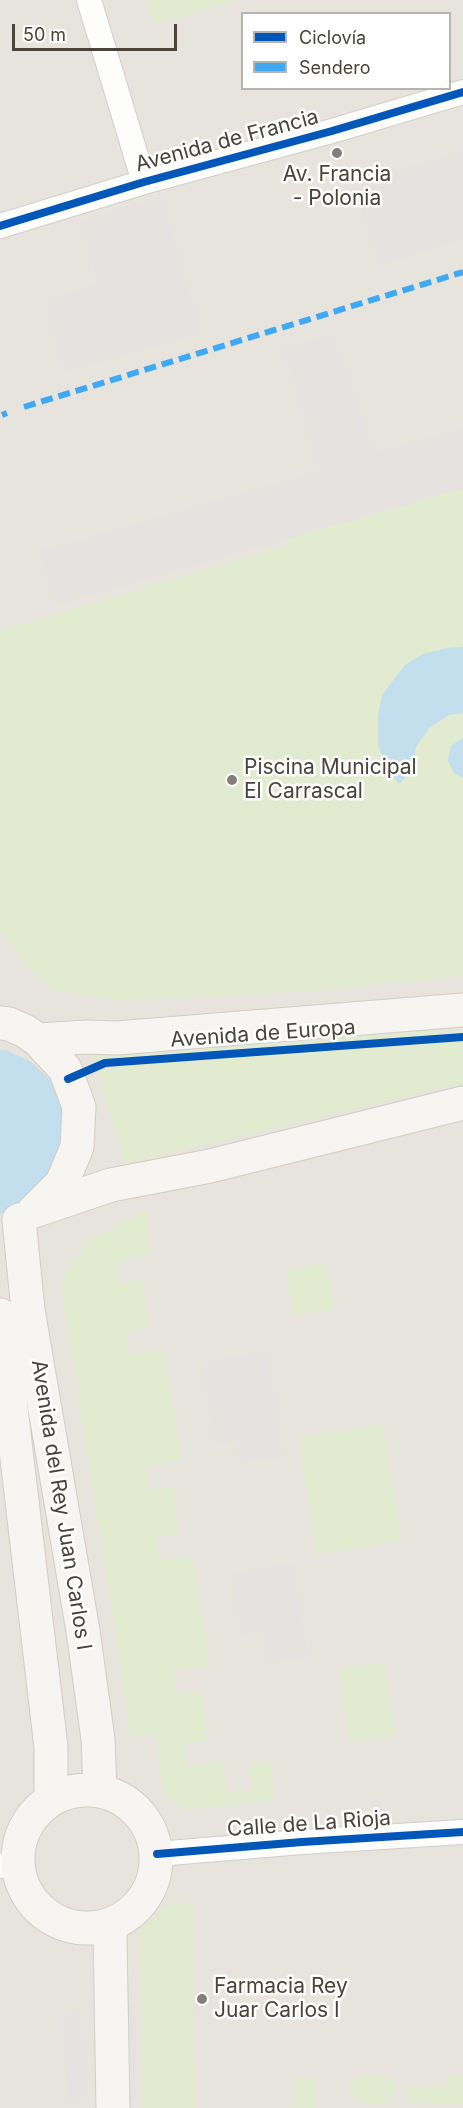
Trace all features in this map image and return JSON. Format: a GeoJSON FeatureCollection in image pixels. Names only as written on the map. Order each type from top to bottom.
{"type":"FeatureCollection","features":[{"type":"Feature","properties":{"kind":"main road","name":"Avenida de Europa"},"geometry":{"type":"LineString","coordinates":[[38,1040],[117,1038],[463,1010]]}},
{"type":"Feature","properties":{"kind":"main road"},"geometry":{"type":"LineString","coordinates":[[3,1017],[38,1040],[65,1069],[78,1107],[77,1147],[62,1183],[17,1219]]}},
{"type":"Feature","properties":{"kind":"main road"},"geometry":{"type":"LineString","coordinates":[[17,1219],[111,1185],[210,1166],[463,1103]]}},
{"type":"Feature","properties":{"kind":"main road","name":"Avenida del Rey Juan Carlos I"},"geometry":{"type":"LineString","coordinates":[[17,1219],[28,1310],[83,1631],[98,1739],[100,1790]]}},
{"type":"Feature","properties":{"kind":"main road","name":"Avenida del Rey Juan Carlos I"},"geometry":{"type":"LineString","coordinates":[[0,1315],[51,1747],[51,1799]]}},
{"type":"Feature","properties":{"kind":"main road"},"geometry":{"type":"LineString","coordinates":[[74,1790],[100,1790],[122,1799],[140,1814],[152,1834],[157,1854],[151,1885],[136,1908],[113,1924],[95,1929],[77,1928],[54,1921],[36,1906],[9,1864],[25,1827],[36,1811],[51,1799],[74,1790]]}},
{"type":"Feature","properties":{"kind":"main road"},"geometry":{"type":"LineString","coordinates":[[113,1924],[110,1934],[113,2108]]}},
{"type":"Feature","properties":{"kind":"main road"},"geometry":{"type":"LineString","coordinates":[[77,1928],[86,1945],[95,1996],[96,2108]]}},
{"type":"Feature","properties":{"kind":"street"},"geometry":{"type":"LineString","coordinates":[[89,0],[144,182]]}},
{"type":"Feature","properties":{"kind":"street","name":"Avenida de Francia"},"geometry":{"type":"LineString","coordinates":[[0,226],[144,182],[332,131],[463,92]]}},
{"type":"Feature","properties":{"kind":"street","name":"Calle de La Rioja"},"geometry":{"type":"LineString","coordinates":[[157,1854],[463,1832]]}},
{"type":"Feature","properties":{"kind":"shaded area"},"geometry":{"type":"Polygon","coordinates":[[[0,0],[463,0],[463,2108],[0,2108],[0,0]]]}},
{"type":"Feature","properties":{"kind":"shaded area"},"geometry":{"type":"Polygon","coordinates":[[[463,150],[463,239],[380,265],[354,185],[463,150]]]}},
{"type":"Feature","properties":{"kind":"shaded area"},"geometry":{"type":"Polygon","coordinates":[[[162,197],[201,334],[65,372],[45,300],[99,284],[81,220],[162,197]]]}},
{"type":"Feature","properties":{"kind":"shaded area"},"geometry":{"type":"Polygon","coordinates":[[[332,334],[373,453],[463,428],[463,489],[55,605],[39,552],[322,470],[283,348],[332,334]]]}},
{"type":"Feature","properties":{"kind":"shaded area"},"geometry":{"type":"Polygon","coordinates":[[[267,1352],[283,1456],[239,1463],[236,1442],[215,1445],[202,1362],[267,1352]]]}},
{"type":"Feature","properties":{"kind":"shaded area"},"geometry":{"type":"Polygon","coordinates":[[[293,1564],[307,1657],[269,1663],[264,1631],[241,1634],[232,1573],[293,1564]]]}},
{"type":"Feature","properties":{"kind":"shaded area"},"geometry":{"type":"Polygon","coordinates":[[[133,2004],[136,2096],[119,2104],[117,2012],[133,2004]]]}},
{"type":"Feature","properties":{"kind":"shaded area"},"geometry":{"type":"Polygon","coordinates":[[[80,2008],[84,2095],[68,2107],[63,2017],[80,2008]]]}},
{"type":"Feature","properties":{"kind":"green space"},"geometry":{"type":"Polygon","coordinates":[[[148,0],[239,0],[155,25],[148,0]]]}},
{"type":"Feature","properties":{"kind":"green space","name":"Piscina Municipal El Carrascal"},"geometry":{"type":"Polygon","coordinates":[[[463,486],[463,976],[316,991],[121,1001],[54,990],[26,964],[0,929],[0,631],[288,545],[285,534],[463,486]]]}},
{"type":"Feature","properties":{"kind":"green space"},"geometry":{"type":"Polygon","coordinates":[[[463,1030],[463,1083],[125,1164],[87,1037],[463,1030]]]}},
{"type":"Feature","properties":{"kind":"green space"},"geometry":{"type":"Polygon","coordinates":[[[146,1210],[151,1255],[116,1261],[120,1284],[143,1280],[150,1328],[126,1332],[130,1354],[164,1351],[181,1460],[145,1467],[149,1490],[172,1486],[179,1534],[156,1538],[159,1560],[193,1556],[205,1636],[209,1666],[174,1671],[178,1694],[201,1691],[208,1740],[185,1743],[187,1765],[223,1761],[227,1792],[252,1789],[248,1765],[270,1762],[275,1801],[187,1810],[164,1796],[155,1735],[131,1737],[60,1280],[90,1240],[146,1210]]]}},
{"type":"Feature","properties":{"kind":"green space"},"geometry":{"type":"Polygon","coordinates":[[[327,1263],[334,1309],[293,1316],[286,1270],[327,1263]]]}},
{"type":"Feature","properties":{"kind":"green space"},"geometry":{"type":"Polygon","coordinates":[[[383,1424],[401,1541],[316,1555],[298,1437],[383,1424]]]}},
{"type":"Feature","properties":{"kind":"green space"},"geometry":{"type":"Polygon","coordinates":[[[385,1662],[396,1735],[349,1742],[338,1669],[385,1662]]]}},
{"type":"Feature","properties":{"kind":"green space"},"geometry":{"type":"Polygon","coordinates":[[[193,1902],[195,2108],[142,2108],[139,1930],[169,1904],[193,1902]]]}},
{"type":"Feature","properties":{"kind":"green space"},"geometry":{"type":"Polygon","coordinates":[[[368,2075],[392,2078],[394,2093],[385,2102],[372,2105],[358,2099],[349,2091],[350,2083],[368,2075]]]}},
{"type":"Feature","properties":{"kind":"green space"},"geometry":{"type":"Polygon","coordinates":[[[448,2075],[463,2075],[463,2103],[407,2104],[407,2087],[447,2086],[448,2075]]]}},
{"type":"Feature","properties":{"kind":"green space"},"geometry":{"type":"Polygon","coordinates":[[[294,2078],[315,2078],[315,2108],[294,2107],[294,2078]]]}},
{"type":"Feature","properties":{"kind":"water"},"geometry":{"type":"Polygon","coordinates":[[[463,647],[463,713],[449,715],[429,728],[416,747],[412,770],[399,784],[384,764],[378,743],[378,716],[382,695],[405,665],[423,654],[463,647]]]}},
{"type":"Feature","properties":{"kind":"water"},"geometry":{"type":"Polygon","coordinates":[[[463,738],[463,778],[453,772],[448,760],[451,746],[463,738]]]}},
{"type":"Feature","properties":{"kind":"water"},"geometry":{"type":"Polygon","coordinates":[[[0,1050],[6,1050],[31,1062],[51,1081],[64,1106],[62,1161],[28,1203],[0,1214],[0,1050]]]}},
{"type":"Feature","properties":{"kind":"marked path"},"geometry":{"type":"LineString","coordinates":[[24,407],[463,272]]}},
{"type":"Feature","properties":{"kind":"marked path"},"geometry":{"type":"LineString","coordinates":[[2,415],[7,413]]}},
{"type":"Feature","properties":{"kind":"cycle path"},"geometry":{"type":"LineString","coordinates":[[0,226],[144,182],[332,131],[463,92]]}},
{"type":"Feature","properties":{"kind":"cycle path"},"geometry":{"type":"LineString","coordinates":[[68,1079],[105,1063],[463,1037]]}},
{"type":"Feature","properties":{"kind":"cycle path"},"geometry":{"type":"LineString","coordinates":[[157,1854],[463,1832]]}},
{"type":"Feature","properties":{"kind":"place","name":"Av. Francia - Polonia"},"geometry":{"type":"Point","coordinates":[337,153]}},
{"type":"Feature","properties":{"kind":"place","name":"Piscina Municipal El Carrascal"},"geometry":{"type":"Point","coordinates":[232,780]}},
{"type":"Feature","properties":{"kind":"place","name":"Farmacia Rey Juar Carlos I"},"geometry":{"type":"Point","coordinates":[202,1999]}}]}
